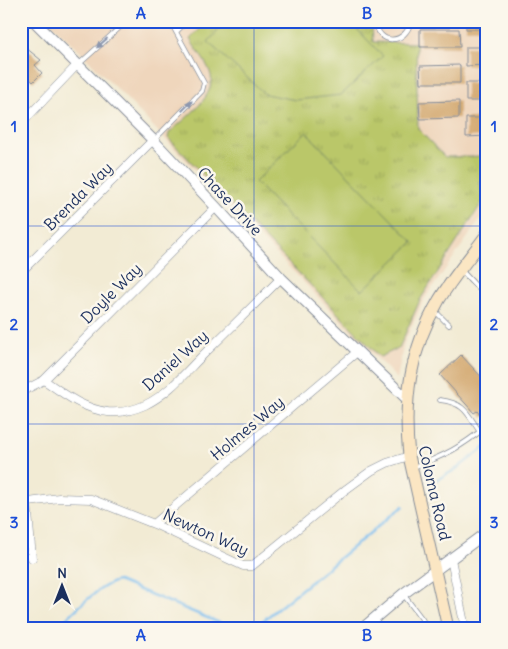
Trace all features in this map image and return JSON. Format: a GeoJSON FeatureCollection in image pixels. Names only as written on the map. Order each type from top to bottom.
{"type":"FeatureCollection","features":[{"type":"Feature","properties":{"kind":"main road","name":"Coloma Road"},"geometry":{"type":"LineString","coordinates":[[448,628],[410,462],[407,435],[407,399],[417,350],[434,310],[487,234]]}},
{"type":"Feature","properties":{"kind":"street","name":"Chase Drive"},"geometry":{"type":"LineString","coordinates":[[34,21],[153,140],[281,278],[407,399]]}},
{"type":"Feature","properties":{"kind":"street"},"geometry":{"type":"LineString","coordinates":[[21,124],[77,66]]}},
{"type":"Feature","properties":{"kind":"street","name":"Brenda Way"},"geometry":{"type":"LineString","coordinates":[[21,272],[153,140]]}},
{"type":"Feature","properties":{"kind":"street","name":"Doyle Way"},"geometry":{"type":"LineString","coordinates":[[21,392],[44,380],[216,207]]}},
{"type":"Feature","properties":{"kind":"street","name":"Daniel Way"},"geometry":{"type":"LineString","coordinates":[[44,380],[81,405],[109,412],[121,412],[139,407],[168,390],[281,278]]}},
{"type":"Feature","properties":{"kind":"street","name":"Holmes Way"},"geometry":{"type":"LineString","coordinates":[[154,524],[357,352]]}},
{"type":"Feature","properties":{"kind":"street","name":"Newton Way"},"geometry":{"type":"LineString","coordinates":[[24,503],[59,498],[91,499],[154,524],[242,566],[252,566],[372,471],[387,463],[410,462]]}},
{"type":"Feature","properties":{"kind":"street"},"geometry":{"type":"LineString","coordinates":[[24,503],[32,558]]}},
{"type":"Feature","properties":{"kind":"street"},"geometry":{"type":"LineString","coordinates":[[363,628],[403,594],[487,532]]}},
{"type":"Feature","properties":{"kind":"street"},"geometry":{"type":"LineString","coordinates":[[451,559],[465,628]]}},
{"type":"Feature","properties":{"kind":"lane"},"geometry":{"type":"LineString","coordinates":[[77,66],[127,21]]}},
{"type":"Feature","properties":{"kind":"lane"},"geometry":{"type":"LineString","coordinates":[[153,140],[202,91],[204,83],[170,21]]}},
{"type":"Feature","properties":{"kind":"lane"},"geometry":{"type":"LineString","coordinates":[[176,32],[187,21]]}},
{"type":"Feature","properties":{"kind":"lane"},"geometry":{"type":"LineString","coordinates":[[376,21],[376,29],[382,36],[389,39],[398,39],[410,29],[411,21]]}},
{"type":"Feature","properties":{"kind":"lane"},"geometry":{"type":"LineString","coordinates":[[461,270],[478,288]]}},
{"type":"Feature","properties":{"kind":"lane"},"geometry":{"type":"LineString","coordinates":[[434,310],[449,325]]}},
{"type":"Feature","properties":{"kind":"lane"},"geometry":{"type":"LineString","coordinates":[[440,400],[454,402],[462,407],[480,432]]}},
{"type":"Feature","properties":{"kind":"lane"},"geometry":{"type":"LineString","coordinates":[[410,462],[438,459],[453,452],[487,426]]}},
{"type":"Feature","properties":{"kind":"lane"},"geometry":{"type":"LineString","coordinates":[[403,594],[427,628]]}},
{"type":"Feature","properties":{"kind":"shaded area"},"geometry":{"type":"Polygon","coordinates":[[[49,21],[487,21],[487,210],[423,301],[404,343],[397,379],[121,93],[49,21]]]}},
{"type":"Feature","properties":{"kind":"green space"},"geometry":{"type":"Polygon","coordinates":[[[208,21],[372,21],[373,42],[416,43],[418,129],[445,157],[487,156],[487,171],[480,182],[483,201],[420,300],[399,348],[380,357],[168,138],[169,133],[191,114],[210,89],[210,72],[190,39],[208,21]]]}},
{"type":"Feature","properties":{"kind":"green space"},"geometry":{"type":"Polygon","coordinates":[[[227,21],[349,21],[383,56],[341,95],[296,100],[265,94],[208,42],[227,21]]]}},
{"type":"Feature","properties":{"kind":"green space"},"geometry":{"type":"Polygon","coordinates":[[[306,132],[413,242],[362,291],[255,182],[306,132]]]}},
{"type":"Feature","properties":{"kind":"building"},"geometry":{"type":"Polygon","coordinates":[[[466,21],[487,21],[487,29],[466,29],[466,21]]]}},
{"type":"Feature","properties":{"kind":"building"},"geometry":{"type":"Polygon","coordinates":[[[420,29],[459,29],[460,47],[420,47],[420,29]]]}},
{"type":"Feature","properties":{"kind":"building"},"geometry":{"type":"Polygon","coordinates":[[[21,44],[41,60],[35,65],[42,73],[33,82],[21,69],[21,44]]]}},
{"type":"Feature","properties":{"kind":"building"},"geometry":{"type":"Polygon","coordinates":[[[466,47],[487,47],[487,65],[466,66],[466,47]]]}},
{"type":"Feature","properties":{"kind":"building"},"geometry":{"type":"Polygon","coordinates":[[[460,65],[460,83],[421,83],[420,66],[460,65]]]}},
{"type":"Feature","properties":{"kind":"building"},"geometry":{"type":"Polygon","coordinates":[[[466,83],[487,83],[487,101],[466,101],[466,83]]]}},
{"type":"Feature","properties":{"kind":"building"},"geometry":{"type":"Polygon","coordinates":[[[459,101],[459,118],[420,119],[419,102],[459,101]]]}},
{"type":"Feature","properties":{"kind":"building"},"geometry":{"type":"Polygon","coordinates":[[[466,118],[487,118],[487,136],[466,137],[466,118]]]}},
{"type":"Feature","properties":{"kind":"building"},"geometry":{"type":"Polygon","coordinates":[[[461,355],[487,383],[487,415],[483,418],[477,411],[474,413],[440,375],[461,355]]]}},
{"type":"Feature","properties":{"kind":"waterway"},"geometry":{"type":"LineString","coordinates":[[432,482],[455,470],[487,446]]}},
{"type":"Feature","properties":{"kind":"waterway"},"geometry":{"type":"LineString","coordinates":[[254,628],[403,506]]}},
{"type":"Feature","properties":{"kind":"waterway"},"geometry":{"type":"LineString","coordinates":[[58,628],[95,593],[103,587],[118,581],[232,628]]}}]}
